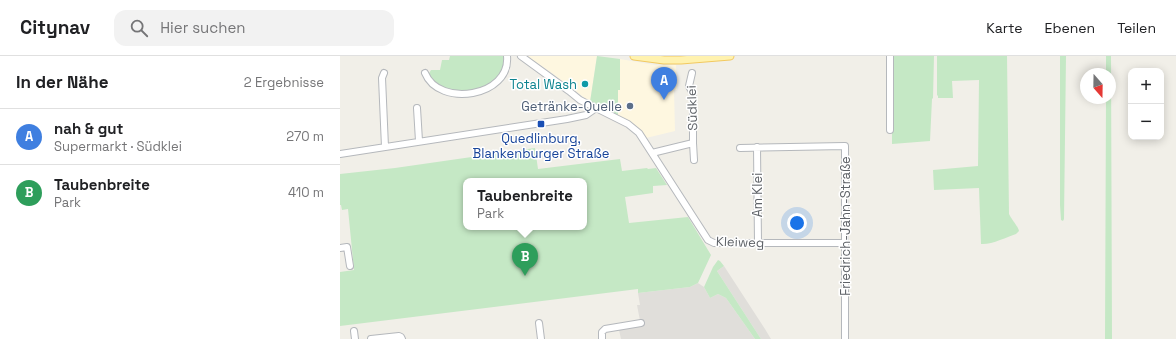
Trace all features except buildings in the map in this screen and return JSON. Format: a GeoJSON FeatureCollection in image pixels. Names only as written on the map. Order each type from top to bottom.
{"type":"FeatureCollection","features":[{"type":"Feature","properties":{"kind":"main road"},"geometry":{"type":"LineString","coordinates":[[634,56],[664,60],[730,56]]}},
{"type":"Feature","properties":{"kind":"street"},"geometry":{"type":"LineString","coordinates":[[425,73],[433,86],[440,89],[456,94],[481,91],[492,86],[501,78],[508,63],[507,56]]}},
{"type":"Feature","properties":{"kind":"street","name":"Kleiweg"},"geometry":{"type":"LineString","coordinates":[[521,56],[570,91],[580,100],[634,128],[643,138],[708,240],[714,243],[845,243]]}},
{"type":"Feature","properties":{"kind":"street"},"geometry":{"type":"LineString","coordinates":[[890,56],[890,130]]}},
{"type":"Feature","properties":{"kind":"street"},"geometry":{"type":"LineString","coordinates":[[384,73],[382,78],[385,147]]}},
{"type":"Feature","properties":{"kind":"street","name":"Südklei"},"geometry":{"type":"LineString","coordinates":[[692,73],[689,86],[693,94],[694,160]]}},
{"type":"Feature","properties":{"kind":"street"},"geometry":{"type":"LineString","coordinates":[[417,108],[419,141]]}},
{"type":"Feature","properties":{"kind":"street"},"geometry":{"type":"LineString","coordinates":[[340,154],[581,116],[590,113],[596,108]]}},
{"type":"Feature","properties":{"kind":"street","name":"Südklei"},"geometry":{"type":"LineString","coordinates":[[652,153],[693,143]]}},
{"type":"Feature","properties":{"kind":"street","name":"Friedrich-Jahn-Straße"},"geometry":{"type":"LineString","coordinates":[[740,148],[845,146],[846,339]]}},
{"type":"Feature","properties":{"kind":"street","name":"Am Klei"},"geometry":{"type":"LineString","coordinates":[[757,147],[758,243]]}},
{"type":"Feature","properties":{"kind":"street"},"geometry":{"type":"LineString","coordinates":[[340,248],[347,247],[350,266]]}},
{"type":"Feature","properties":{"kind":"street"},"geometry":{"type":"LineString","coordinates":[[539,323],[541,339]]}},
{"type":"Feature","properties":{"kind":"street"},"geometry":{"type":"LineString","coordinates":[[602,339],[602,332],[605,329],[641,323]]}},
{"type":"Feature","properties":{"kind":"street"},"geometry":{"type":"LineString","coordinates":[[354,331],[355,339]]}},
{"type":"Feature","properties":{"kind":"street"},"geometry":{"type":"LineString","coordinates":[[371,339],[399,336],[402,339]]}},
{"type":"Feature","properties":{"kind":"shaded area"},"geometry":{"type":"Polygon","coordinates":[[[527,56],[597,56],[590,102],[552,73],[527,56]]]}},
{"type":"Feature","properties":{"kind":"shaded area"},"geometry":{"type":"Polygon","coordinates":[[[620,59],[655,65],[676,65],[677,90],[674,90],[675,131],[646,138],[639,129],[618,116],[620,59]]]}},
{"type":"Feature","properties":{"kind":"shaded area"},"geometry":{"type":"Polygon","coordinates":[[[724,266],[771,339],[761,339],[717,271],[724,266]]]}},
{"type":"Feature","properties":{"kind":"shaded area"},"geometry":{"type":"Polygon","coordinates":[[[698,283],[704,287],[710,298],[718,294],[726,298],[755,339],[621,339],[619,330],[641,326],[637,305],[640,305],[638,293],[690,287],[698,283]]]}},
{"type":"Feature","properties":{"kind":"green space"},"geometry":{"type":"Polygon","coordinates":[[[450,56],[505,56],[504,71],[491,85],[470,91],[457,92],[440,88],[428,75],[431,70],[440,70],[442,60],[449,60],[450,56]]]}},
{"type":"Feature","properties":{"kind":"green space"},"geometry":{"type":"Polygon","coordinates":[[[597,56],[620,59],[618,116],[590,102],[597,56]]]}},
{"type":"Feature","properties":{"kind":"green space"},"geometry":{"type":"Polygon","coordinates":[[[892,56],[934,56],[930,141],[892,144],[892,56]]]}},
{"type":"Feature","properties":{"kind":"green space"},"geometry":{"type":"Polygon","coordinates":[[[937,56],[1007,56],[1009,214],[1019,231],[1016,234],[994,242],[981,244],[979,188],[934,190],[933,170],[978,166],[979,80],[952,81],[953,98],[938,98],[937,56]]]}},
{"type":"Feature","properties":{"kind":"green space"},"geometry":{"type":"Polygon","coordinates":[[[1060,56],[1066,56],[1063,221],[1061,220],[1060,205],[1060,56]]]}},
{"type":"Feature","properties":{"kind":"green space"},"geometry":{"type":"Polygon","coordinates":[[[1106,56],[1111,56],[1111,68],[1106,68],[1106,56]]]}},
{"type":"Feature","properties":{"kind":"green space"},"geometry":{"type":"Polygon","coordinates":[[[1106,104],[1111,104],[1112,339],[1105,339],[1106,104]]]}},
{"type":"Feature","properties":{"kind":"green space"},"geometry":{"type":"Polygon","coordinates":[[[535,148],[538,169],[620,159],[622,171],[656,168],[667,185],[653,186],[653,193],[625,197],[629,223],[688,217],[711,255],[698,283],[690,287],[638,293],[638,289],[340,326],[340,272],[354,270],[348,209],[342,210],[340,205],[340,174],[395,168],[535,148]]]}},
{"type":"Feature","properties":{"kind":"green space"},"geometry":{"type":"Polygon","coordinates":[[[718,260],[724,266],[717,271],[761,339],[755,339],[726,298],[718,294],[710,298],[704,287],[713,267],[718,260]]]}},
{"type":"Feature","properties":{"kind":"place","name":"Total Wash"},"geometry":{"type":"Point","coordinates":[585,84]}},
{"type":"Feature","properties":{"kind":"place","name":"nah & gut"},"geometry":{"type":"Point","coordinates":[664,100]}},
{"type":"Feature","properties":{"kind":"place","name":"Getränke-Quelle"},"geometry":{"type":"Point","coordinates":[630,106]}},
{"type":"Feature","properties":{"kind":"place","name":"Quedlinburg, Blankenburger Straße"},"geometry":{"type":"Point","coordinates":[541,124]}},
{"type":"Feature","properties":{"kind":"place","name":"Taubenbreite"},"geometry":{"type":"Point","coordinates":[525,276]}}]}
